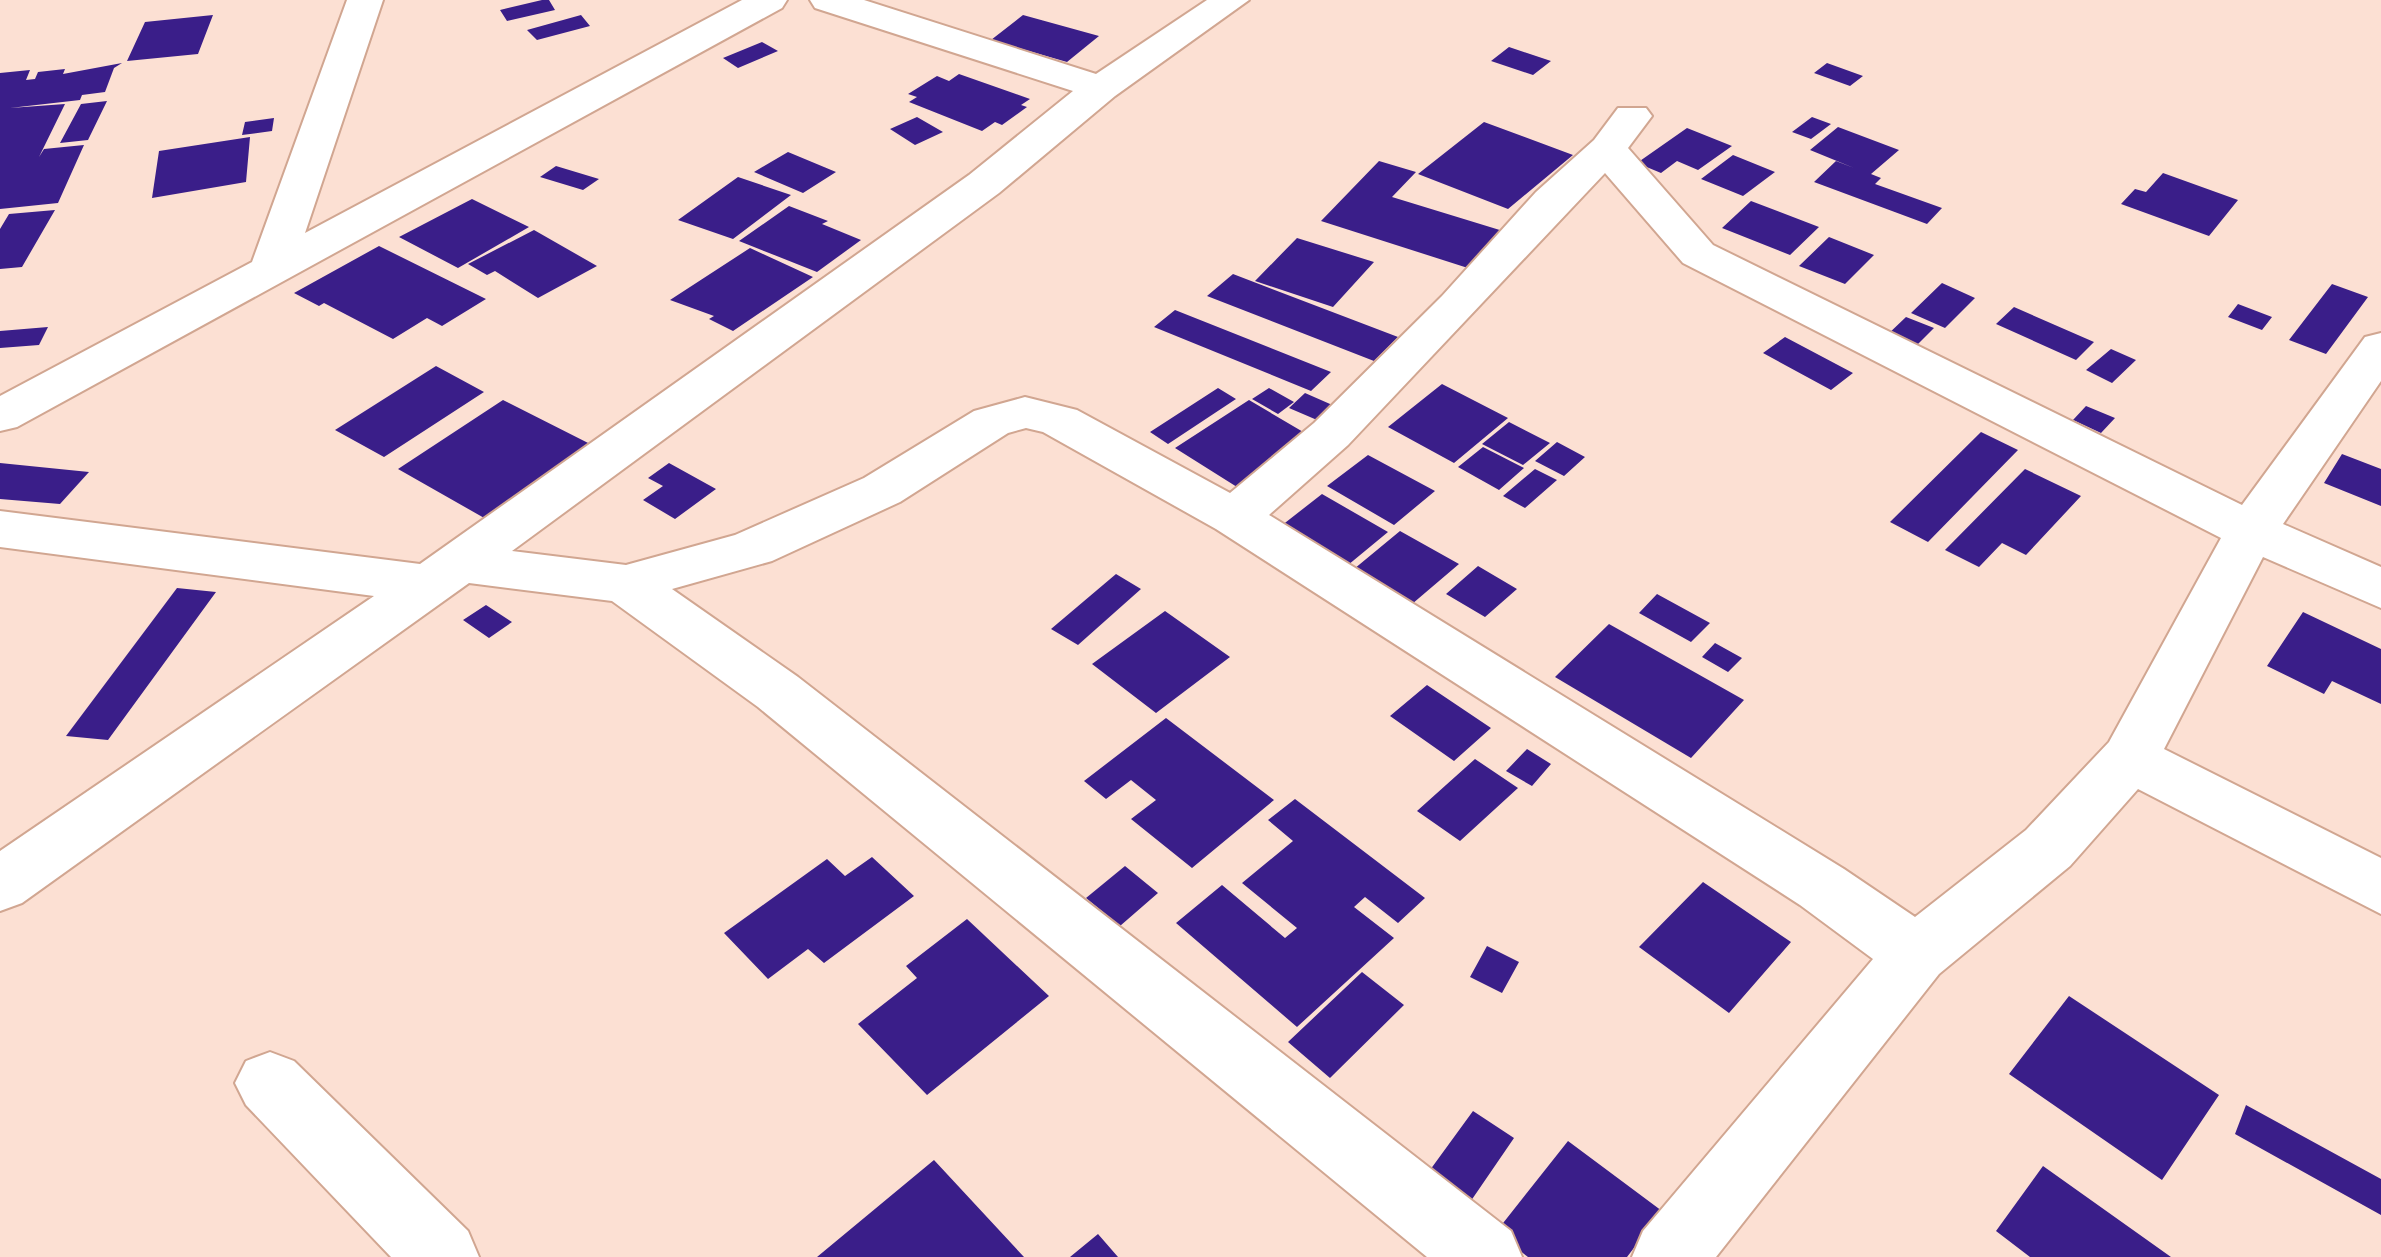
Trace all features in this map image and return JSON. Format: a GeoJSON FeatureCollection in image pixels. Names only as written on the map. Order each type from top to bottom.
{"type":"FeatureCollection","features":[{"type":"Feature","properties":{"kind":"street"},"geometry":{"type":"LineString","coordinates":[[272,267],[364,0]]}},
{"type":"Feature","properties":{"kind":"street"},"geometry":{"type":"LineString","coordinates":[[0,416],[769,0]]}},
{"type":"Feature","properties":{"kind":"street"},"geometry":{"type":"LineString","coordinates":[[828,0],[1101,88]]}},
{"type":"Feature","properties":{"kind":"street"},"geometry":{"type":"LineString","coordinates":[[0,885],[444,573],[984,184],[1101,88],[1231,0]]}},
{"type":"Feature","properties":{"kind":"street"},"geometry":{"type":"LineString","coordinates":[[1234,517],[1331,434],[1458,306],[1550,201],[1620,132],[1629,179],[1698,254],[2251,531],[2381,589]]}},
{"type":"Feature","properties":{"kind":"street"},"geometry":{"type":"LineString","coordinates":[[1669,1257],[1916,954],[2048,848],[2130,758],[2251,531],[2381,347]]}},
{"type":"Feature","properties":{"kind":"street"},"geometry":{"type":"LineString","coordinates":[[0,529],[444,573],[626,584],[753,548],[882,490],[992,422],[1025,412],[1060,420],[1234,517],[1822,887],[1916,954]]}},
{"type":"Feature","properties":{"kind":"street"},"geometry":{"type":"LineString","coordinates":[[626,584],[778,692],[1485,1257]]}},
{"type":"Feature","properties":{"kind":"street"},"geometry":{"type":"LineString","coordinates":[[2130,758],[2381,888]]}},
{"type":"Feature","properties":{"kind":"street"},"geometry":{"type":"LineString","coordinates":[[270,1083],[442,1257]]}},
{"type":"Feature","properties":{"kind":"building"},"geometry":{"type":"Polygon","coordinates":[[[549,0],[555,10],[507,21],[500,10],[549,0]]]}},
{"type":"Feature","properties":{"kind":"building"},"geometry":{"type":"Polygon","coordinates":[[[213,15],[198,54],[127,61],[145,22],[213,15]]]}},
{"type":"Feature","properties":{"kind":"building"},"geometry":{"type":"Polygon","coordinates":[[[581,15],[590,26],[537,40],[527,30],[581,15]]]}},
{"type":"Feature","properties":{"kind":"building"},"geometry":{"type":"Polygon","coordinates":[[[1023,15],[1099,36],[1067,62],[991,40],[1023,15]]]}},
{"type":"Feature","properties":{"kind":"building"},"geometry":{"type":"Polygon","coordinates":[[[762,42],[778,51],[738,68],[723,58],[762,42]]]}},
{"type":"Feature","properties":{"kind":"building"},"geometry":{"type":"Polygon","coordinates":[[[1509,47],[1551,61],[1533,75],[1491,61],[1509,47]]]}},
{"type":"Feature","properties":{"kind":"building"},"geometry":{"type":"Polygon","coordinates":[[[122,63],[114,68],[105,92],[82,95],[80,100],[10,108],[65,104],[39,157],[44,149],[84,145],[58,203],[0,209],[0,73],[30,70],[26,80],[35,79],[38,72],[65,69],[63,74],[122,63]]]}},
{"type":"Feature","properties":{"kind":"building"},"geometry":{"type":"Polygon","coordinates":[[[1827,63],[1863,76],[1850,86],[1814,73],[1827,63]]]}},
{"type":"Feature","properties":{"kind":"building"},"geometry":{"type":"Polygon","coordinates":[[[959,74],[1030,99],[1021,105],[1027,107],[1002,125],[995,122],[982,131],[909,102],[917,97],[908,94],[937,76],[949,81],[959,74]]]}},
{"type":"Feature","properties":{"kind":"building"},"geometry":{"type":"Polygon","coordinates":[[[107,101],[88,140],[60,143],[81,104],[107,101]]]}},
{"type":"Feature","properties":{"kind":"building"},"geometry":{"type":"Polygon","coordinates":[[[917,117],[943,132],[915,145],[890,129],[917,117]]]}},
{"type":"Feature","properties":{"kind":"building"},"geometry":{"type":"Polygon","coordinates":[[[1812,117],[1831,124],[1811,139],[1792,132],[1812,117]]]}},
{"type":"Feature","properties":{"kind":"building"},"geometry":{"type":"Polygon","coordinates":[[[274,118],[272,131],[242,135],[245,122],[274,118]]]}},
{"type":"Feature","properties":{"kind":"building"},"geometry":{"type":"Polygon","coordinates":[[[1484,122],[1573,155],[1508,209],[1418,174],[1484,122]]]}},
{"type":"Feature","properties":{"kind":"building"},"geometry":{"type":"Polygon","coordinates":[[[1838,127],[1899,150],[1871,174],[1881,178],[1875,184],[1942,208],[1927,224],[1814,182],[1836,161],[1854,168],[1810,150],[1838,127]]]}},
{"type":"Feature","properties":{"kind":"building"},"geometry":{"type":"Polygon","coordinates":[[[1687,128],[1732,146],[1698,170],[1677,161],[1661,173],[1637,163],[1687,128]]]}},
{"type":"Feature","properties":{"kind":"building"},"geometry":{"type":"Polygon","coordinates":[[[250,137],[246,182],[152,198],[159,151],[250,137]]]}},
{"type":"Feature","properties":{"kind":"building"},"geometry":{"type":"Polygon","coordinates":[[[788,152],[836,172],[803,193],[754,172],[788,152]]]}},
{"type":"Feature","properties":{"kind":"building"},"geometry":{"type":"Polygon","coordinates":[[[1733,155],[1775,172],[1743,196],[1701,179],[1733,155]]]}},
{"type":"Feature","properties":{"kind":"building"},"geometry":{"type":"Polygon","coordinates":[[[1379,161],[1416,172],[1392,197],[1503,231],[1471,269],[1321,221],[1379,161]]]}},
{"type":"Feature","properties":{"kind":"building"},"geometry":{"type":"Polygon","coordinates":[[[556,166],[599,179],[583,190],[540,177],[556,166]]]}},
{"type":"Feature","properties":{"kind":"building"},"geometry":{"type":"Polygon","coordinates":[[[2163,173],[2238,200],[2209,236],[2121,204],[2135,189],[2146,192],[2163,173]]]}},
{"type":"Feature","properties":{"kind":"building"},"geometry":{"type":"Polygon","coordinates":[[[738,177],[791,195],[733,239],[678,220],[738,177]]]}},
{"type":"Feature","properties":{"kind":"building"},"geometry":{"type":"Polygon","coordinates":[[[472,199],[529,227],[458,268],[399,237],[472,199]]]}},
{"type":"Feature","properties":{"kind":"building"},"geometry":{"type":"Polygon","coordinates":[[[1751,201],[1819,227],[1790,255],[1722,228],[1751,201]]]}},
{"type":"Feature","properties":{"kind":"building"},"geometry":{"type":"Polygon","coordinates":[[[789,206],[828,221],[822,224],[861,240],[817,272],[739,241],[789,206]]]}},
{"type":"Feature","properties":{"kind":"building"},"geometry":{"type":"Polygon","coordinates":[[[55,210],[22,267],[0,269],[0,229],[9,214],[55,210]]]}},
{"type":"Feature","properties":{"kind":"building"},"geometry":{"type":"Polygon","coordinates":[[[534,230],[597,266],[538,298],[495,271],[487,275],[468,264],[534,230]]]}},
{"type":"Feature","properties":{"kind":"building"},"geometry":{"type":"Polygon","coordinates":[[[1829,237],[1874,255],[1845,284],[1799,266],[1829,237]]]}},
{"type":"Feature","properties":{"kind":"building"},"geometry":{"type":"Polygon","coordinates":[[[1297,238],[1374,262],[1333,307],[1255,281],[1297,238]]]}},
{"type":"Feature","properties":{"kind":"building"},"geometry":{"type":"Polygon","coordinates":[[[379,246],[486,299],[442,326],[427,318],[393,339],[324,303],[319,306],[294,293],[379,246]]]}},
{"type":"Feature","properties":{"kind":"building"},"geometry":{"type":"Polygon","coordinates":[[[750,248],[813,277],[733,331],[709,319],[714,316],[670,300],[750,248]]]}},
{"type":"Feature","properties":{"kind":"building"},"geometry":{"type":"Polygon","coordinates":[[[1233,274],[1398,337],[1374,361],[1207,296],[1233,274]]]}},
{"type":"Feature","properties":{"kind":"building"},"geometry":{"type":"Polygon","coordinates":[[[1942,283],[1975,298],[1945,328],[1911,313],[1942,283]]]}},
{"type":"Feature","properties":{"kind":"building"},"geometry":{"type":"Polygon","coordinates":[[[2332,284],[2368,297],[2326,354],[2289,340],[2332,284]]]}},
{"type":"Feature","properties":{"kind":"building"},"geometry":{"type":"Polygon","coordinates":[[[2238,304],[2272,317],[2262,330],[2228,317],[2238,304]]]}},
{"type":"Feature","properties":{"kind":"building"},"geometry":{"type":"Polygon","coordinates":[[[2014,307],[2094,342],[2076,360],[1996,324],[2014,307]]]}},
{"type":"Feature","properties":{"kind":"building"},"geometry":{"type":"Polygon","coordinates":[[[1175,310],[1331,372],[1311,391],[1154,327],[1175,310]]]}},
{"type":"Feature","properties":{"kind":"building"},"geometry":{"type":"Polygon","coordinates":[[[1906,317],[1934,328],[1913,349],[1885,337],[1906,317]]]}},
{"type":"Feature","properties":{"kind":"building"},"geometry":{"type":"Polygon","coordinates":[[[48,327],[39,345],[0,348],[0,331],[48,327]]]}},
{"type":"Feature","properties":{"kind":"building"},"geometry":{"type":"Polygon","coordinates":[[[1785,337],[1853,373],[1831,390],[1763,353],[1785,337]]]}},
{"type":"Feature","properties":{"kind":"building"},"geometry":{"type":"Polygon","coordinates":[[[2111,349],[2136,360],[2112,383],[2086,370],[2111,349]]]}},
{"type":"Feature","properties":{"kind":"building"},"geometry":{"type":"Polygon","coordinates":[[[436,366],[484,392],[384,457],[335,430],[436,366]]]}},
{"type":"Feature","properties":{"kind":"building"},"geometry":{"type":"Polygon","coordinates":[[[1442,384],[1508,418],[1454,463],[1388,427],[1442,384]]]}},
{"type":"Feature","properties":{"kind":"building"},"geometry":{"type":"Polygon","coordinates":[[[1218,388],[1236,399],[1168,444],[1150,432],[1218,388]]]}},
{"type":"Feature","properties":{"kind":"building"},"geometry":{"type":"Polygon","coordinates":[[[1269,388],[1294,402],[1278,414],[1252,399],[1269,388]]]}},
{"type":"Feature","properties":{"kind":"building"},"geometry":{"type":"Polygon","coordinates":[[[1305,393],[1346,411],[1331,426],[1289,408],[1305,393]]]}},
{"type":"Feature","properties":{"kind":"building"},"geometry":{"type":"Polygon","coordinates":[[[503,400],[598,448],[493,523],[398,469],[503,400]]]}},
{"type":"Feature","properties":{"kind":"building"},"geometry":{"type":"Polygon","coordinates":[[[1249,400],[1310,436],[1237,487],[1175,448],[1249,400]]]}},
{"type":"Feature","properties":{"kind":"building"},"geometry":{"type":"Polygon","coordinates":[[[2086,406],[2115,418],[2101,433],[2073,420],[2086,406]]]}},
{"type":"Feature","properties":{"kind":"building"},"geometry":{"type":"Polygon","coordinates":[[[1509,422],[1550,443],[1523,465],[1482,444],[1509,422]]]}},
{"type":"Feature","properties":{"kind":"building"},"geometry":{"type":"Polygon","coordinates":[[[1981,432],[2018,450],[1928,542],[1890,522],[1981,432]]]}},
{"type":"Feature","properties":{"kind":"building"},"geometry":{"type":"Polygon","coordinates":[[[1557,442],[1585,457],[1564,476],[1535,461],[1557,442]]]}},
{"type":"Feature","properties":{"kind":"building"},"geometry":{"type":"Polygon","coordinates":[[[1483,447],[1524,468],[1499,490],[1458,467],[1483,447]]]}},
{"type":"Feature","properties":{"kind":"building"},"geometry":{"type":"Polygon","coordinates":[[[2342,454],[2381,469],[2381,506],[2324,483],[2342,454]]]}},
{"type":"Feature","properties":{"kind":"building"},"geometry":{"type":"Polygon","coordinates":[[[1368,455],[1435,491],[1394,525],[1327,486],[1368,455]]]}},
{"type":"Feature","properties":{"kind":"building"},"geometry":{"type":"Polygon","coordinates":[[[0,463],[89,472],[60,504],[0,499],[0,463]]]}},
{"type":"Feature","properties":{"kind":"building"},"geometry":{"type":"Polygon","coordinates":[[[669,463],[716,489],[675,519],[643,500],[663,486],[648,478],[669,463]]]}},
{"type":"Feature","properties":{"kind":"building"},"geometry":{"type":"Polygon","coordinates":[[[1535,469],[1557,480],[1525,508],[1503,496],[1535,469]]]}},
{"type":"Feature","properties":{"kind":"building"},"geometry":{"type":"Polygon","coordinates":[[[2025,469],[2081,496],[2026,555],[2002,543],[1979,567],[1945,550],[2025,469]]]}},
{"type":"Feature","properties":{"kind":"building"},"geometry":{"type":"Polygon","coordinates":[[[1322,494],[1388,532],[1348,565],[1281,526],[1322,494]]]}},
{"type":"Feature","properties":{"kind":"building"},"geometry":{"type":"Polygon","coordinates":[[[1400,531],[1459,564],[1412,604],[1354,569],[1400,531]]]}},
{"type":"Feature","properties":{"kind":"building"},"geometry":{"type":"Polygon","coordinates":[[[1478,566],[1517,589],[1485,617],[1446,594],[1478,566]]]}},
{"type":"Feature","properties":{"kind":"building"},"geometry":{"type":"Polygon","coordinates":[[[1116,574],[1141,589],[1078,645],[1051,629],[1116,574]]]}},
{"type":"Feature","properties":{"kind":"building"},"geometry":{"type":"Polygon","coordinates":[[[177,588],[216,592],[108,740],[66,736],[177,588]]]}},
{"type":"Feature","properties":{"kind":"building"},"geometry":{"type":"Polygon","coordinates":[[[1657,594],[1710,623],[1691,642],[1639,613],[1657,594]]]}},
{"type":"Feature","properties":{"kind":"building"},"geometry":{"type":"Polygon","coordinates":[[[486,605],[512,622],[489,638],[463,620],[486,605]]]}},
{"type":"Feature","properties":{"kind":"building"},"geometry":{"type":"Polygon","coordinates":[[[1165,611],[1230,657],[1156,713],[1092,664],[1165,611]]]}},
{"type":"Feature","properties":{"kind":"building"},"geometry":{"type":"Polygon","coordinates":[[[2303,612],[2381,649],[2381,704],[2332,681],[2324,694],[2267,666],[2303,612]]]}},
{"type":"Feature","properties":{"kind":"building"},"geometry":{"type":"Polygon","coordinates":[[[1609,624],[1744,700],[1691,758],[1555,677],[1609,624]]]}},
{"type":"Feature","properties":{"kind":"building"},"geometry":{"type":"Polygon","coordinates":[[[1715,643],[1742,658],[1728,672],[1702,657],[1715,643]]]}},
{"type":"Feature","properties":{"kind":"building"},"geometry":{"type":"Polygon","coordinates":[[[1427,685],[1491,728],[1454,761],[1390,716],[1427,685]]]}},
{"type":"Feature","properties":{"kind":"building"},"geometry":{"type":"Polygon","coordinates":[[[1166,718],[1274,800],[1192,868],[1131,819],[1156,800],[1131,780],[1106,799],[1084,781],[1166,718]]]}},
{"type":"Feature","properties":{"kind":"building"},"geometry":{"type":"Polygon","coordinates":[[[1527,749],[1551,764],[1532,786],[1506,771],[1527,749]]]}},
{"type":"Feature","properties":{"kind":"building"},"geometry":{"type":"Polygon","coordinates":[[[1475,759],[1518,788],[1460,841],[1417,811],[1475,759]]]}},
{"type":"Feature","properties":{"kind":"building"},"geometry":{"type":"Polygon","coordinates":[[[1295,799],[1425,898],[1398,923],[1365,897],[1354,907],[1394,938],[1297,1027],[1176,923],[1222,885],[1285,938],[1297,928],[1242,883],[1293,841],[1268,820],[1295,799]]]}},
{"type":"Feature","properties":{"kind":"building"},"geometry":{"type":"Polygon","coordinates":[[[872,857],[914,896],[824,963],[808,949],[768,979],[724,933],[827,859],[845,876],[872,857]]]}},
{"type":"Feature","properties":{"kind":"building"},"geometry":{"type":"Polygon","coordinates":[[[1125,866],[1158,893],[1120,926],[1086,898],[1125,866]]]}},
{"type":"Feature","properties":{"kind":"building"},"geometry":{"type":"Polygon","coordinates":[[[1703,882],[1791,942],[1729,1013],[1639,947],[1703,882]]]}},
{"type":"Feature","properties":{"kind":"building"},"geometry":{"type":"Polygon","coordinates":[[[967,919],[1049,996],[927,1095],[858,1024],[917,978],[906,966],[967,919]]]}},
{"type":"Feature","properties":{"kind":"building"},"geometry":{"type":"Polygon","coordinates":[[[1487,946],[1519,962],[1502,993],[1470,977],[1487,946]]]}},
{"type":"Feature","properties":{"kind":"building"},"geometry":{"type":"Polygon","coordinates":[[[1362,972],[1404,1005],[1330,1078],[1288,1042],[1362,972]]]}},
{"type":"Feature","properties":{"kind":"building"},"geometry":{"type":"Polygon","coordinates":[[[2069,996],[2219,1095],[2162,1180],[2009,1074],[2069,996]]]}},
{"type":"Feature","properties":{"kind":"building"},"geometry":{"type":"Polygon","coordinates":[[[2246,1105],[2381,1179],[2381,1215],[2235,1134],[2246,1105]]]}},
{"type":"Feature","properties":{"kind":"building"},"geometry":{"type":"Polygon","coordinates":[[[1473,1111],[1514,1138],[1464,1211],[1422,1181],[1473,1111]]]}},
{"type":"Feature","properties":{"kind":"building"},"geometry":{"type":"Polygon","coordinates":[[[1568,1141],[1662,1211],[1627,1257],[1528,1257],[1496,1232],[1568,1141]]]}},
{"type":"Feature","properties":{"kind":"building"},"geometry":{"type":"Polygon","coordinates":[[[934,1160],[1024,1257],[817,1257],[934,1160]]]}},
{"type":"Feature","properties":{"kind":"building"},"geometry":{"type":"Polygon","coordinates":[[[2043,1166],[2171,1257],[2030,1257],[1996,1231],[2043,1166]]]}},
{"type":"Feature","properties":{"kind":"building"},"geometry":{"type":"Polygon","coordinates":[[[1098,1234],[1118,1257],[1070,1257],[1098,1234]]]}}]}
